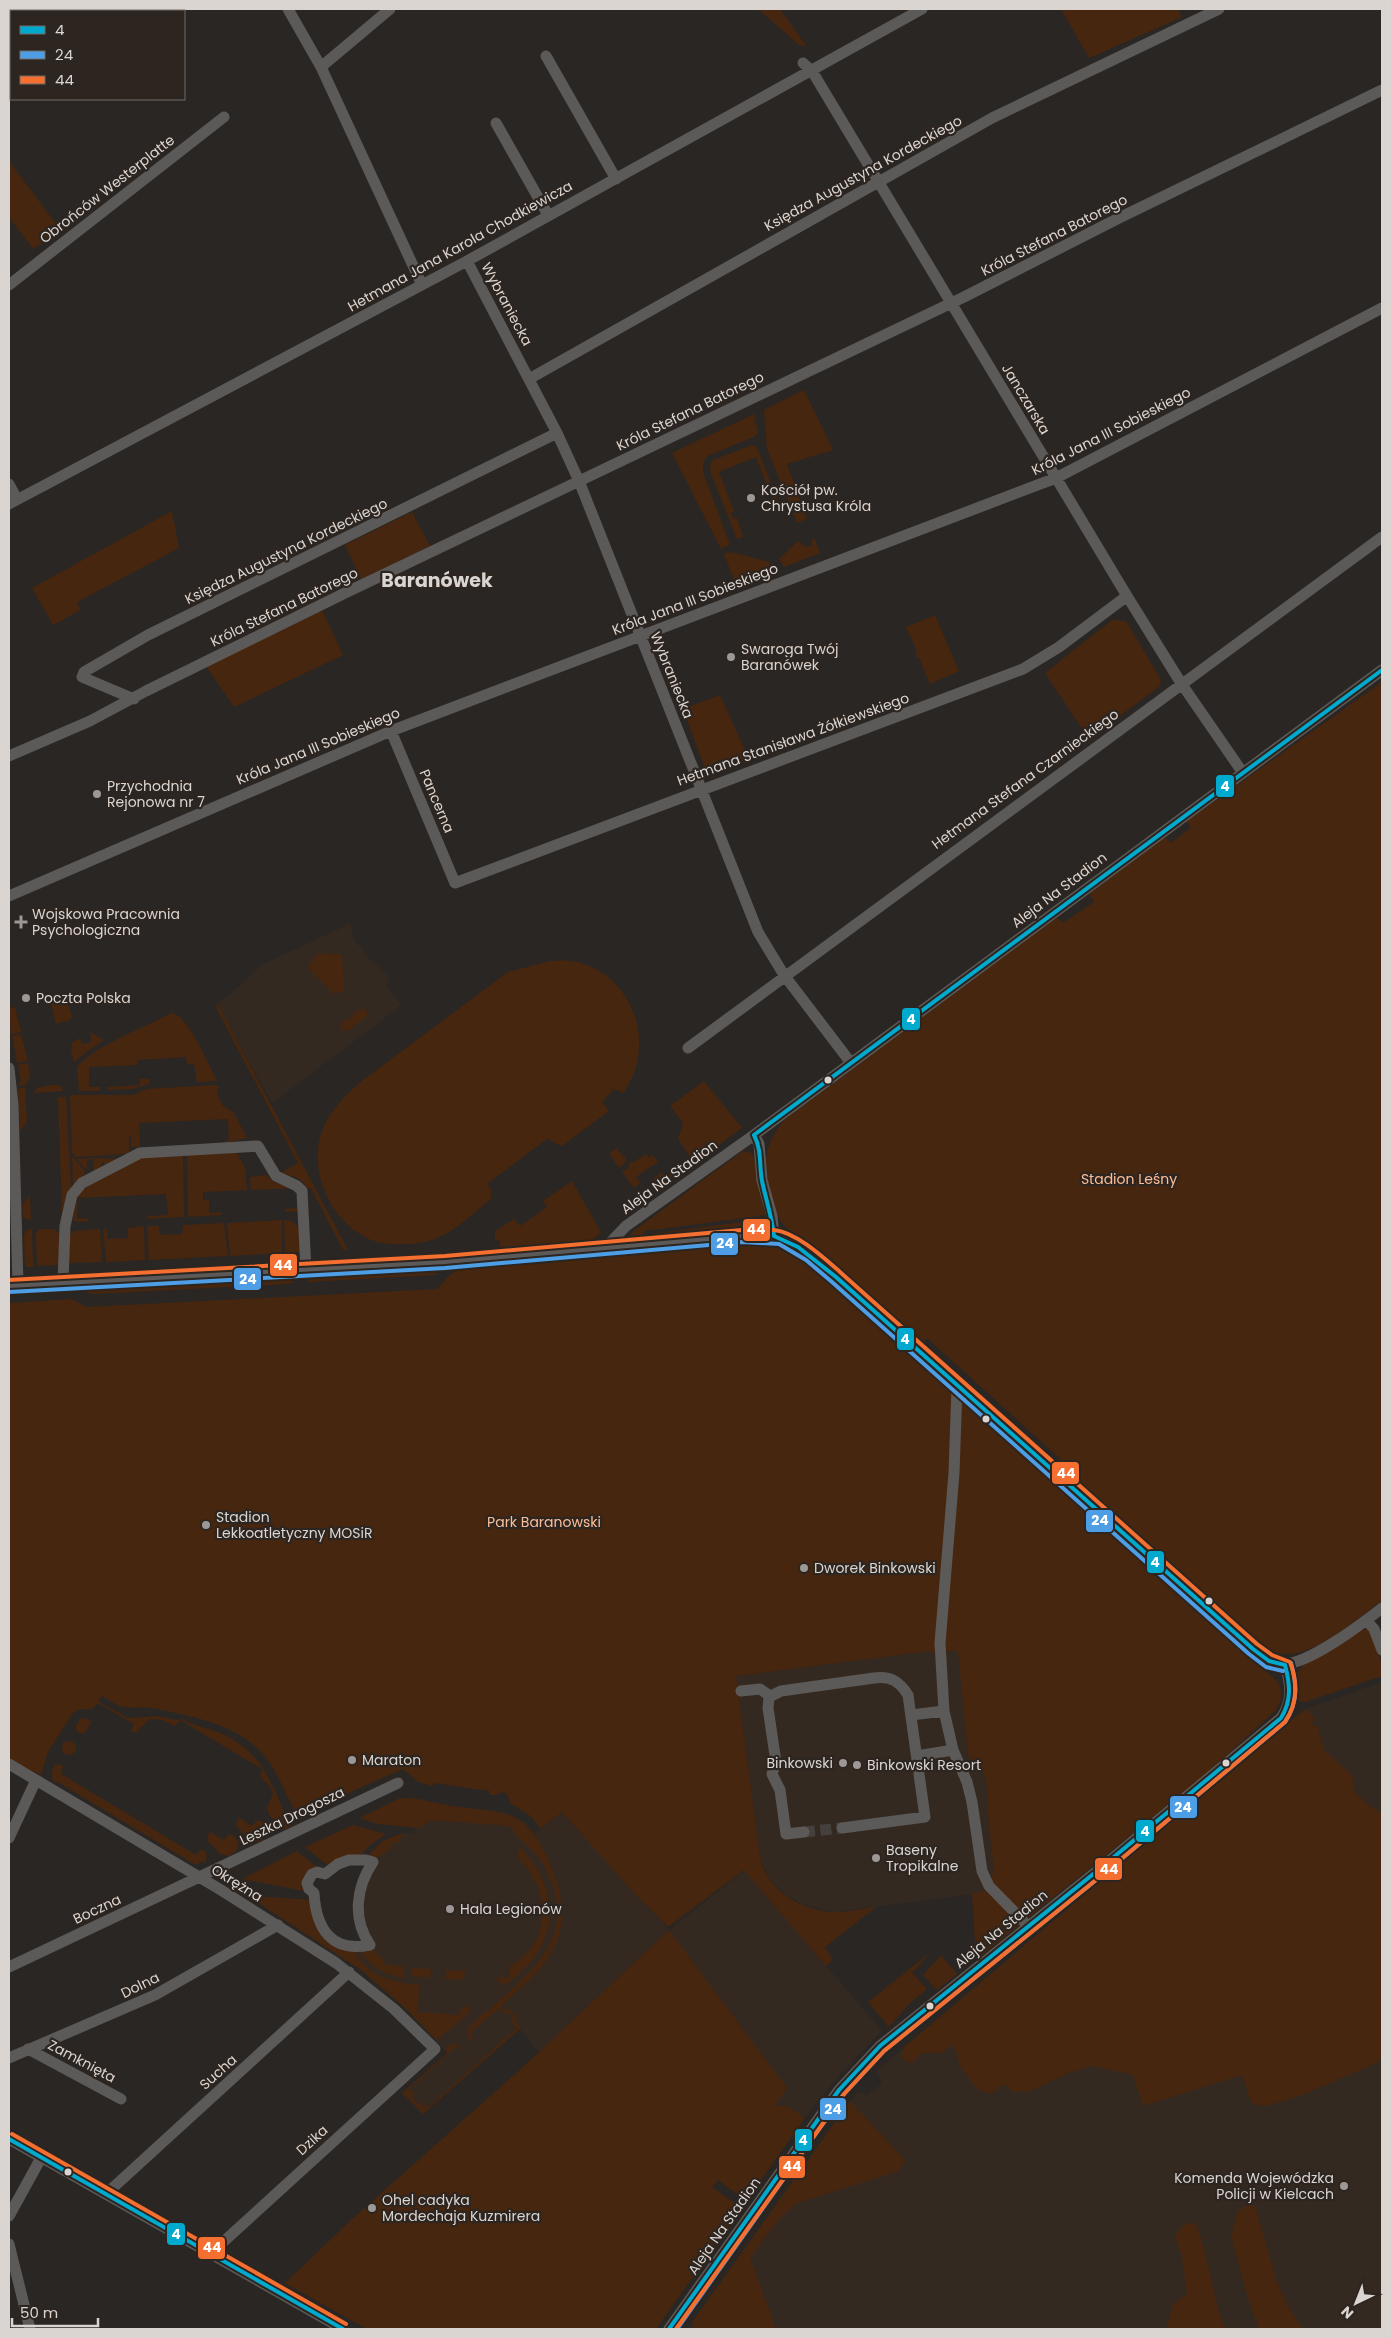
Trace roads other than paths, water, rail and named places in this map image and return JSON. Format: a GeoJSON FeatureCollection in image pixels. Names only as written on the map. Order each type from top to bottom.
{"type":"FeatureCollection","features":[{"type":"Feature","properties":{"kind":"street"},"geometry":{"type":"LineString","coordinates":[[288,9],[321,67],[422,286]]}},
{"type":"Feature","properties":{"kind":"street"},"geometry":{"type":"LineString","coordinates":[[321,67],[390,9]]}},
{"type":"Feature","properties":{"kind":"street","name":"Hetmana Jana Karola Chodkiewicza"},"geometry":{"type":"LineString","coordinates":[[13,501],[422,286],[616,179],[808,67],[922,9]]}},
{"type":"Feature","properties":{"kind":"street","name":"Księdza Augustyna Kordeckiego"},"geometry":{"type":"LineString","coordinates":[[529,379],[992,118],[1219,9]]}},
{"type":"Feature","properties":{"kind":"street"},"geometry":{"type":"LineString","coordinates":[[546,56],[616,179]]}},
{"type":"Feature","properties":{"kind":"street","name":"Janczarska"},"geometry":{"type":"LineString","coordinates":[[808,67],[1127,596],[1181,683],[1243,773]]}},
{"type":"Feature","properties":{"kind":"street","name":"Króla Stefana Batorego"},"geometry":{"type":"LineString","coordinates":[[9,756],[90,721],[155,687],[579,481],[951,303],[1382,90]]}},
{"type":"Feature","properties":{"kind":"street","name":"Obrońców Westerplatte"},"geometry":{"type":"LineString","coordinates":[[9,285],[224,117]]}},
{"type":"Feature","properties":{"kind":"street"},"geometry":{"type":"LineString","coordinates":[[496,123],[548,216]]}},
{"type":"Feature","properties":{"kind":"street","name":"Wybraniecka"},"geometry":{"type":"LineString","coordinates":[[467,261],[557,433],[579,481],[758,932],[784,975],[850,1064]]}},
{"type":"Feature","properties":{"kind":"street","name":"Króla Jana III Sobieskiego"},"geometry":{"type":"LineString","coordinates":[[9,896],[391,731],[1056,478],[1382,308]]}},
{"type":"Feature","properties":{"kind":"street","name":"Księdza Augustyna Kordeckiego"},"geometry":{"type":"LineString","coordinates":[[134,699],[82,677],[84,672],[148,635],[557,433]]}},
{"type":"Feature","properties":{"kind":"street"},"geometry":{"type":"LineString","coordinates":[[9,484],[13,501]]}},
{"type":"Feature","properties":{"kind":"street","name":"Hetmana Stefana Czarnieckiego"},"geometry":{"type":"LineString","coordinates":[[688,1048],[784,975],[1382,537]]}},
{"type":"Feature","properties":{"kind":"street","name":"Hetmana Stanisława Żółkiewskiego"},"geometry":{"type":"LineString","coordinates":[[455,883],[1023,669],[1059,647],[1127,596]]}},
{"type":"Feature","properties":{"kind":"street","name":"Aleja Na Stadion"},"geometry":{"type":"LineString","coordinates":[[605,1248],[626,1226],[754,1135],[1382,670]]}},
{"type":"Feature","properties":{"kind":"street","name":"Pancerna"},"geometry":{"type":"LineString","coordinates":[[391,731],[455,883]]}},
{"type":"Feature","properties":{"kind":"street"},"geometry":{"type":"LineString","coordinates":[[9,1068],[14,1110],[13,1285],[445,1262],[743,1236],[774,1236],[789,1242],[817,1261],[1252,1649],[1269,1661],[1285,1665],[1321,1650],[1362,1622],[1367,1621],[1382,1608]]}},
{"type":"Feature","properties":{"kind":"street"},"geometry":{"type":"LineString","coordinates":[[754,1135],[760,1144],[762,1180],[772,1216],[774,1236]]}},
{"type":"Feature","properties":{"kind":"street"},"geometry":{"type":"LineString","coordinates":[[63,1283],[66,1226],[72,1195],[82,1184],[140,1153],[258,1146],[276,1176],[297,1186],[302,1191],[306,1270]]}},
{"type":"Feature","properties":{"kind":"street"},"geometry":{"type":"LineString","coordinates":[[957,1387],[954,1473],[940,1643],[944,1711],[953,1750],[967,1782],[972,1802],[982,1871],[989,1886],[1028,1926]]}},
{"type":"Feature","properties":{"kind":"street"},"geometry":{"type":"LineString","coordinates":[[1367,1621],[1374,1629],[1382,1650]]}},
{"type":"Feature","properties":{"kind":"street","name":"Aleja Na Stadion"},"geometry":{"type":"LineString","coordinates":[[670,2329],[846,2081],[891,2037],[1281,1718],[1290,1700],[1290,1681],[1285,1665]]}},
{"type":"Feature","properties":{"kind":"street"},"geometry":{"type":"LineString","coordinates":[[770,1696],[781,1691],[886,1677],[902,1684],[908,1695],[925,1817],[842,1828]]}},
{"type":"Feature","properties":{"kind":"street"},"geometry":{"type":"LineString","coordinates":[[741,1691],[760,1689],[770,1696]]}},
{"type":"Feature","properties":{"kind":"street"},"geometry":{"type":"LineString","coordinates":[[770,1696],[768,1708],[776,1762],[772,1774],[780,1790],[786,1834],[804,1832]]}},
{"type":"Feature","properties":{"kind":"street"},"geometry":{"type":"LineString","coordinates":[[911,1716],[944,1711]]}},
{"type":"Feature","properties":{"kind":"street"},"geometry":{"type":"LineString","coordinates":[[917,1756],[953,1750]]}},
{"type":"Feature","properties":{"kind":"street","name":"Okrężna"},"geometry":{"type":"LineString","coordinates":[[9,1764],[199,1877],[350,1972],[435,2049]]}},
{"type":"Feature","properties":{"kind":"street"},"geometry":{"type":"LineString","coordinates":[[9,1838],[36,1780]]}},
{"type":"Feature","properties":{"kind":"street","name":"Leszka Drogosza"},"geometry":{"type":"LineString","coordinates":[[199,1877],[398,1783]]}},
{"type":"Feature","properties":{"kind":"street"},"geometry":{"type":"LineString","coordinates":[[350,1860],[366,1860],[373,1862],[362,1882],[358,1902],[360,1926],[370,1945],[354,1947],[337,1942],[322,1929],[316,1916],[314,1893],[309,1889],[307,1883],[309,1876],[314,1872],[325,1874],[338,1864],[350,1860]]}},
{"type":"Feature","properties":{"kind":"street","name":"Boczna"},"geometry":{"type":"LineString","coordinates":[[9,1967],[199,1877]]}},
{"type":"Feature","properties":{"kind":"street","name":"Dolna"},"geometry":{"type":"LineString","coordinates":[[9,2058],[155,1995],[278,1926]]}},
{"type":"Feature","properties":{"kind":"street","name":"Sucha"},"geometry":{"type":"LineString","coordinates":[[106,2194],[350,1972]]}},
{"type":"Feature","properties":{"kind":"street","name":"Zamknięta"},"geometry":{"type":"LineString","coordinates":[[28,2049],[121,2099]]}},
{"type":"Feature","properties":{"kind":"street","name":"Dzika"},"geometry":{"type":"LineString","coordinates":[[210,2254],[435,2049]]}},
{"type":"Feature","properties":{"kind":"street"},"geometry":{"type":"LineString","coordinates":[[9,2139],[344,2329]]}},
{"type":"Feature","properties":{"kind":"street"},"geometry":{"type":"LineString","coordinates":[[9,2216],[42,2158]]}},
{"type":"Feature","properties":{"kind":"street"},"geometry":{"type":"LineString","coordinates":[[9,2244],[30,2329]]}},
{"type":"Feature","properties":{"kind":"tunnel"},"geometry":{"type":"LineString","coordinates":[[804,1832],[842,1828]]}},
{"type":"Feature","properties":{"kind":"place","name":"Kościół pw. Chrystusa Króla"},"geometry":{"type":"Point","coordinates":[751,498]}},
{"type":"Feature","properties":{"kind":"place","name":"Swaroga Twój Baranówek"},"geometry":{"type":"Point","coordinates":[731,657]}},
{"type":"Feature","properties":{"kind":"place","name":"Przychodnia Rejonowa nr 7"},"geometry":{"type":"Point","coordinates":[97,794]}},
{"type":"Feature","properties":{"kind":"place","name":"Wojskowa Pracownia Psychologiczna"},"geometry":{"type":"Point","coordinates":[21,922]}},
{"type":"Feature","properties":{"kind":"place","name":"Poczta Polska"},"geometry":{"type":"Point","coordinates":[26,998]}},
{"type":"Feature","properties":{"kind":"place","name":"Stadion Lekkoatletyczny MOSiR"},"geometry":{"type":"Point","coordinates":[206,1525]}},
{"type":"Feature","properties":{"kind":"place","name":"Dworek Binkowski"},"geometry":{"type":"Point","coordinates":[804,1568]}},
{"type":"Feature","properties":{"kind":"place","name":"Maraton"},"geometry":{"type":"Point","coordinates":[352,1760]}},
{"type":"Feature","properties":{"kind":"place","name":"Binkowski"},"geometry":{"type":"Point","coordinates":[843,1763]}},
{"type":"Feature","properties":{"kind":"place","name":"Binkowski Resort"},"geometry":{"type":"Point","coordinates":[857,1765]}},
{"type":"Feature","properties":{"kind":"place","name":"Baseny Tropikalne"},"geometry":{"type":"Point","coordinates":[876,1858]}},
{"type":"Feature","properties":{"kind":"place","name":"Hala Legionów"},"geometry":{"type":"Point","coordinates":[450,1909]}},
{"type":"Feature","properties":{"kind":"place","name":"Komenda Wojewódzka Policji w Kielcach"},"geometry":{"type":"Point","coordinates":[1344,2186]}},
{"type":"Feature","properties":{"kind":"place","name":"Ohel cadyka Mordechaja Kuzmirera"},"geometry":{"type":"Point","coordinates":[372,2208]}},
{"type":"Feature","properties":{"kind":"district","name":"Baranówek"},"geometry":{"type":"Point","coordinates":[437,580]}},
{"type":"Feature","properties":{"kind":"park label","name":"Stadion Leśny"},"geometry":{"type":"Point","coordinates":[1129,1179]}},
{"type":"Feature","properties":{"kind":"park label","name":"Park Baranowski"},"geometry":{"type":"Point","coordinates":[544,1522]}}]}
